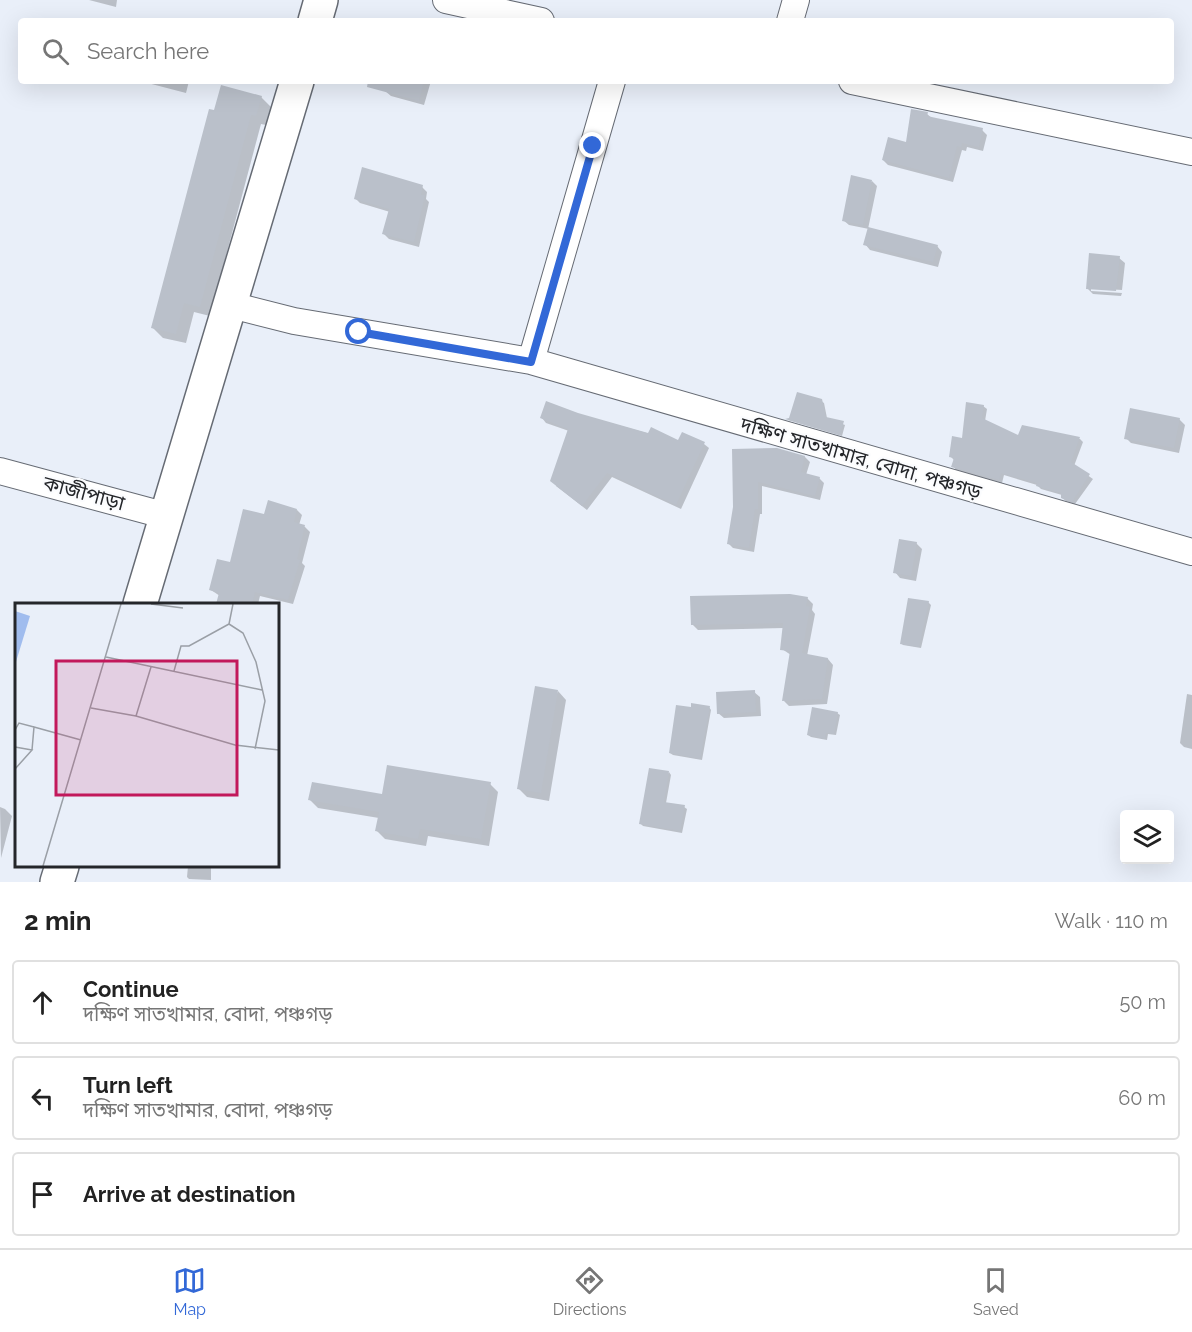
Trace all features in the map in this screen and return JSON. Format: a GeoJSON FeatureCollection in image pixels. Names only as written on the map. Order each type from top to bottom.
{"type":"FeatureCollection","features":[{"type":"Feature","properties":{"kind":"highway"},"geometry":{"type":"LineString","coordinates":[[316,18],[321,0]]}},
{"type":"Feature","properties":{"kind":"highway"},"geometry":{"type":"LineString","coordinates":[[141,603],[296,84]]}},
{"type":"Feature","properties":{"kind":"highway"},"geometry":{"type":"LineString","coordinates":[[57,882],[62,867]]}},
{"type":"Feature","properties":{"kind":"street"},"geometry":{"type":"LineString","coordinates":[[446,0],[527,18]]}},
{"type":"Feature","properties":{"kind":"street"},"geometry":{"type":"LineString","coordinates":[[790,18],[795,0]]}},
{"type":"Feature","properties":{"kind":"street"},"geometry":{"type":"LineString","coordinates":[[531,362],[611,84]]}},
{"type":"Feature","properties":{"kind":"street"},"geometry":{"type":"LineString","coordinates":[[866,84],[1192,152]]}},
{"type":"Feature","properties":{"kind":"street","name":"দক্ষিণ সাতখামার, বোদা, পঞ্চগড়"},"geometry":{"type":"LineString","coordinates":[[231,305],[294,321],[531,362],[1192,552]]}},
{"type":"Feature","properties":{"kind":"street","name":"কাজীপাড়া"},"geometry":{"type":"LineString","coordinates":[[0,471],[167,516]]}},
{"type":"Feature","properties":{"kind":"building"},"geometry":{"type":"Polygon","coordinates":[[[368,84],[423,84],[419,101],[367,87],[368,84]]]}},
{"type":"Feature","properties":{"kind":"building"},"geometry":{"type":"Polygon","coordinates":[[[221,85],[262,96],[256,116],[251,115],[200,307],[184,303],[176,334],[151,328],[209,109],[214,110],[221,85]]]}},
{"type":"Feature","properties":{"kind":"building"},"geometry":{"type":"Polygon","coordinates":[[[911,109],[928,112],[927,116],[983,128],[979,147],[962,143],[961,147],[957,146],[949,178],[882,160],[888,137],[906,142],[911,109]]]}},
{"type":"Feature","properties":{"kind":"building"},"geometry":{"type":"Polygon","coordinates":[[[362,167],[423,185],[421,195],[425,195],[414,242],[382,234],[389,209],[354,199],[362,167]]]}},
{"type":"Feature","properties":{"kind":"building"},"geometry":{"type":"Polygon","coordinates":[[[851,175],[872,180],[863,225],[842,221],[851,175]]]}},
{"type":"Feature","properties":{"kind":"building"},"geometry":{"type":"Polygon","coordinates":[[[868,227],[938,245],[933,262],[863,245],[868,227]]]}},
{"type":"Feature","properties":{"kind":"building"},"geometry":{"type":"Polygon","coordinates":[[[1089,253],[1120,256],[1116,291],[1086,289],[1089,253]]]}},
{"type":"Feature","properties":{"kind":"building"},"geometry":{"type":"Polygon","coordinates":[[[797,392],[822,399],[826,417],[844,421],[840,435],[785,419],[789,418],[797,392]]]}},
{"type":"Feature","properties":{"kind":"building"},"geometry":{"type":"Polygon","coordinates":[[[546,401],[578,413],[648,433],[651,427],[678,440],[682,432],[705,442],[676,505],[607,473],[582,506],[550,481],[568,429],[540,418],[546,401]]]}},
{"type":"Feature","properties":{"kind":"building"},"geometry":{"type":"Polygon","coordinates":[[[966,402],[984,405],[982,418],[1018,435],[1022,425],[1080,437],[1071,462],[1090,474],[1072,502],[1061,498],[1061,493],[1036,486],[1037,483],[1001,473],[999,480],[951,467],[954,458],[949,457],[952,436],[962,438],[966,402]]]}},
{"type":"Feature","properties":{"kind":"building"},"geometry":{"type":"Polygon","coordinates":[[[1130,408],[1180,418],[1174,448],[1124,439],[1130,408]]]}},
{"type":"Feature","properties":{"kind":"building"},"geometry":{"type":"Polygon","coordinates":[[[777,448],[805,456],[801,472],[820,477],[815,496],[758,482],[758,509],[755,509],[749,548],[727,544],[733,507],[732,449],[777,448]]]}},
{"type":"Feature","properties":{"kind":"building"},"geometry":{"type":"Polygon","coordinates":[[[268,500],[297,509],[294,522],[305,525],[297,559],[300,560],[288,600],[255,592],[252,603],[216,603],[219,593],[209,590],[217,559],[230,562],[243,509],[264,514],[268,500]]]}},
{"type":"Feature","properties":{"kind":"building"},"geometry":{"type":"Polygon","coordinates":[[[899,539],[917,542],[911,576],[893,573],[899,539]]]}},
{"type":"Feature","properties":{"kind":"building"},"geometry":{"type":"Polygon","coordinates":[[[790,594],[808,597],[806,606],[810,607],[802,653],[828,658],[822,699],[782,701],[790,651],[780,650],[783,623],[691,625],[690,596],[790,594]]]}},
{"type":"Feature","properties":{"kind":"building"},"geometry":{"type":"Polygon","coordinates":[[[908,598],[929,601],[919,647],[900,644],[908,598]]]}},
{"type":"Feature","properties":{"kind":"building"},"geometry":{"type":"Polygon","coordinates":[[[535,686],[558,690],[541,793],[517,789],[535,686]]]}},
{"type":"Feature","properties":{"kind":"building"},"geometry":{"type":"Polygon","coordinates":[[[755,690],[756,712],[717,714],[716,692],[755,690]]]}},
{"type":"Feature","properties":{"kind":"building"},"geometry":{"type":"Polygon","coordinates":[[[691,703],[710,706],[700,759],[669,753],[676,705],[691,707],[691,703]]]}},
{"type":"Feature","properties":{"kind":"building"},"geometry":{"type":"Polygon","coordinates":[[[812,707],[838,712],[834,734],[826,733],[825,739],[807,735],[812,707]]]}},
{"type":"Feature","properties":{"kind":"building"},"geometry":{"type":"Polygon","coordinates":[[[387,765],[491,782],[481,839],[420,829],[418,839],[375,831],[379,812],[308,800],[312,782],[382,794],[387,765]]]}},
{"type":"Feature","properties":{"kind":"building"},"geometry":{"type":"Polygon","coordinates":[[[649,768],[669,771],[664,802],[685,805],[680,831],[639,824],[649,768]]]}},
{"type":"Feature","properties":{"kind":"route"},"geometry":{"type":"LineString","coordinates":[[359,332],[531,362],[593,146]]}}]}
